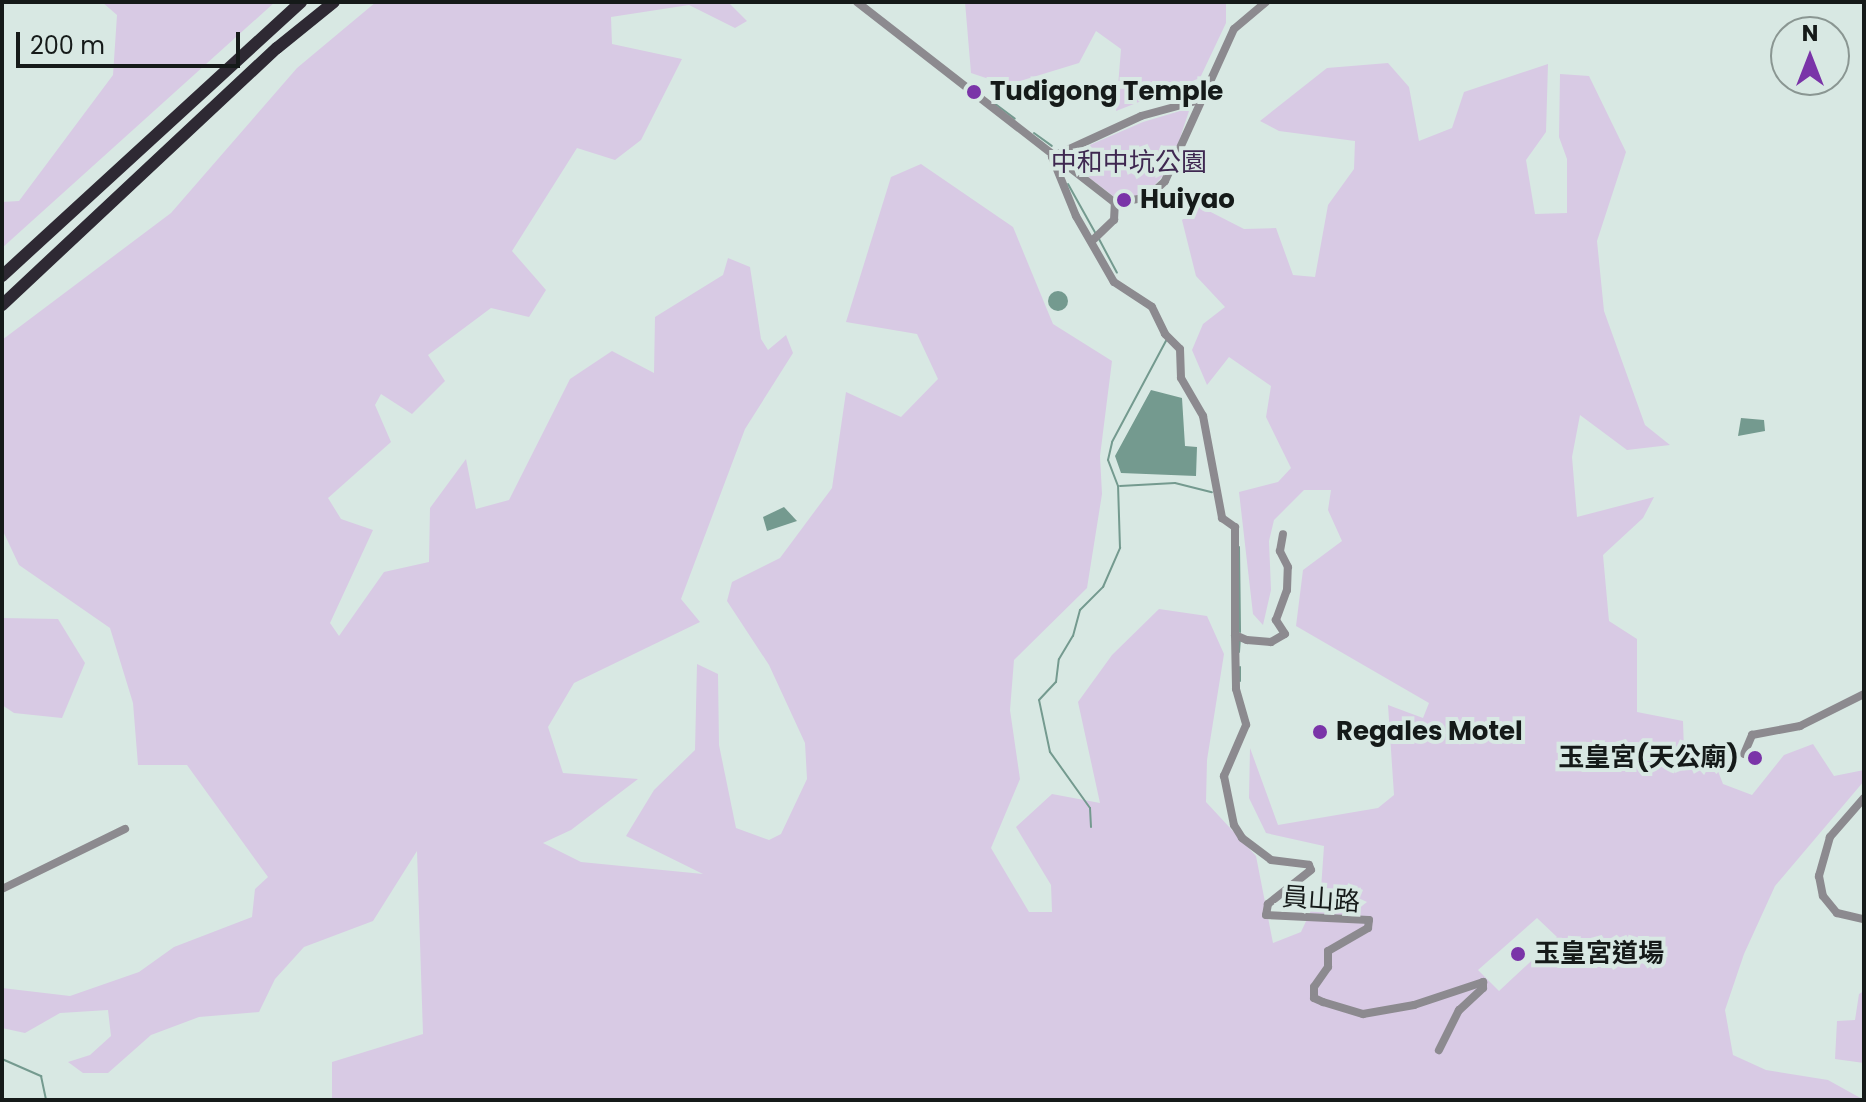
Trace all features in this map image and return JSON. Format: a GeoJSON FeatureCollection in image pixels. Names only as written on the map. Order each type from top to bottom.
{"type":"FeatureCollection","features":[{"type":"Feature","properties":{"kind":"highway"},"geometry":{"type":"LineString","coordinates":[[2,276],[301,2]]}},
{"type":"Feature","properties":{"kind":"highway"},"geometry":{"type":"LineString","coordinates":[[2,305],[277,48],[334,2]]}},
{"type":"Feature","properties":{"kind":"street"},"geometry":{"type":"LineString","coordinates":[[857,2],[1052,157],[1120,202],[1148,197],[1165,181],[1234,29],[1266,2]]}},
{"type":"Feature","properties":{"kind":"street"},"geometry":{"type":"LineString","coordinates":[[1052,157],[1141,116],[1200,100]]}},
{"type":"Feature","properties":{"kind":"street"},"geometry":{"type":"LineString","coordinates":[[1052,157],[1076,216],[1096,237],[1114,282],[1152,307],[1165,334],[1180,349],[1181,378],[1203,416],[1222,518],[1235,527],[1235,635],[1271,642],[1285,634],[1276,620],[1287,590],[1288,567],[1280,551],[1283,534]]}},
{"type":"Feature","properties":{"kind":"street"},"geometry":{"type":"LineString","coordinates":[[1096,237],[1114,220],[1120,202]]}},
{"type":"Feature","properties":{"kind":"street","name":"員山路"},"geometry":{"type":"LineString","coordinates":[[1235,635],[1236,689],[1246,725],[1224,776],[1234,825],[1242,838],[1271,860],[1309,865],[1311,870],[1268,904],[1266,915],[1369,920],[1368,928],[1328,951],[1328,967],[1314,987],[1314,998],[1323,1002],[1363,1014],[1414,1005],[1483,982],[1483,988],[1459,1010],[1439,1050]]}},
{"type":"Feature","properties":{"kind":"street"},"geometry":{"type":"LineString","coordinates":[[1744,754],[1752,735],[1800,726],[1864,694]]}},
{"type":"Feature","properties":{"kind":"street"},"geometry":{"type":"LineString","coordinates":[[1864,798],[1830,837],[1819,876],[1823,896],[1837,913],[1864,919]]}},
{"type":"Feature","properties":{"kind":"street"},"geometry":{"type":"LineString","coordinates":[[2,889],[125,829]]}},
{"type":"Feature","properties":{"kind":"green space"},"geometry":{"type":"Polygon","coordinates":[[[102,2],[275,2],[2,248],[2,202],[19,201],[113,75],[117,15],[102,2]]]}},
{"type":"Feature","properties":{"kind":"green space"},"geometry":{"type":"Polygon","coordinates":[[[376,2],[728,2],[747,21],[735,28],[689,5],[611,17],[612,44],[682,59],[641,140],[615,160],[577,148],[512,251],[546,290],[529,317],[491,308],[428,355],[445,381],[412,414],[381,394],[375,405],[391,442],[328,498],[341,519],[373,530],[330,623],[339,636],[384,572],[429,562],[430,508],[466,459],[476,509],[509,500],[570,379],[612,351],[654,373],[655,317],[723,275],[728,258],[750,267],[761,339],[768,350],[786,335],[793,353],[745,429],[681,599],[700,622],[574,683],[548,727],[563,773],[638,779],[571,830],[543,843],[581,862],[703,874],[626,836],[654,790],[695,750],[697,664],[718,674],[719,745],[736,828],[769,840],[781,834],[807,779],[805,743],[769,665],[727,601],[732,582],[780,558],[832,488],[846,392],[901,417],[938,379],[917,334],[846,322],[891,177],[921,164],[1013,227],[1053,324],[1112,361],[1100,456],[1102,494],[1087,588],[1014,660],[1010,710],[1020,779],[991,848],[1029,912],[1052,912],[1051,885],[1016,827],[1052,794],[1100,803],[1078,702],[1112,655],[1159,609],[1207,616],[1224,654],[1207,760],[1206,802],[1256,856],[1273,943],[1301,932],[1321,889],[1324,846],[1266,833],[1249,798],[1250,748],[1278,825],[1378,808],[1394,795],[1388,705],[1423,718],[1429,703],[1296,626],[1303,570],[1342,541],[1328,510],[1331,490],[1304,490],[1274,520],[1269,541],[1271,590],[1263,625],[1253,614],[1239,492],[1278,482],[1291,468],[1266,417],[1271,386],[1229,357],[1207,385],[1192,350],[1203,324],[1225,307],[1196,276],[1182,220],[1197,205],[1244,229],[1276,228],[1293,275],[1315,277],[1328,205],[1354,169],[1355,141],[1279,131],[1260,121],[1327,68],[1388,63],[1409,87],[1419,141],[1452,128],[1464,92],[1548,64],[1546,132],[1526,160],[1535,214],[1567,213],[1567,159],[1559,137],[1560,74],[1589,76],[1626,152],[1597,241],[1604,311],[1645,425],[1670,445],[1627,450],[1580,415],[1572,457],[1577,517],[1654,497],[1643,518],[1603,555],[1609,621],[1637,639],[1637,712],[1683,721],[1684,751],[1716,766],[1723,784],[1752,795],[1784,755],[1813,744],[1834,776],[1864,770],[1864,781],[1775,886],[1744,954],[1725,1010],[1733,1055],[1766,1070],[1828,1080],[1864,1100],[332,1100],[332,1062],[423,1034],[417,851],[373,921],[304,947],[275,979],[259,1012],[199,1017],[151,1035],[108,1073],[83,1073],[68,1062],[90,1055],[111,1036],[108,1010],[60,1013],[25,1033],[2,1028],[2,988],[70,996],[139,972],[174,947],[252,917],[255,889],[268,877],[187,765],[138,765],[133,703],[110,628],[19,565],[2,529],[2,340],[171,213],[297,68],[376,2]],[[1537,918],[1478,970],[1499,991],[1557,937],[1537,918]]]}},
{"type":"Feature","properties":{"kind":"green space"},"geometry":{"type":"Polygon","coordinates":[[[965,2],[1226,2],[1226,23],[1200,78],[1116,111],[1121,49],[1096,31],[1079,63],[1007,85],[971,73],[965,2]]]}},
{"type":"Feature","properties":{"kind":"green space","name":"中和中坑公園"},"geometry":{"type":"Polygon","coordinates":[[[1190,108],[1170,168],[1150,190],[1125,205],[1062,157],[1143,122],[1190,108]]]}},
{"type":"Feature","properties":{"kind":"green space"},"geometry":{"type":"Polygon","coordinates":[[[2,618],[58,619],[85,663],[62,718],[14,713],[2,705],[2,618]]]}},
{"type":"Feature","properties":{"kind":"green space"},"geometry":{"type":"Polygon","coordinates":[[[1864,991],[1864,1063],[1835,1059],[1837,1021],[1855,1020],[1859,994],[1864,991]]]}},
{"type":"Feature","properties":{"kind":"shaded area"},"geometry":{"type":"Polygon","coordinates":[[[1058,291],[1065,294],[1068,301],[1065,308],[1058,311],[1051,308],[1048,301],[1051,294],[1058,291]]]}},
{"type":"Feature","properties":{"kind":"shaded area"},"geometry":{"type":"Polygon","coordinates":[[[1151,390],[1182,398],[1185,446],[1197,447],[1196,476],[1121,473],[1115,456],[1151,390]]]}},
{"type":"Feature","properties":{"kind":"shaded area"},"geometry":{"type":"Polygon","coordinates":[[[1741,418],[1764,420],[1765,431],[1738,436],[1741,418]]]}},
{"type":"Feature","properties":{"kind":"shaded area"},"geometry":{"type":"Polygon","coordinates":[[[784,507],[797,521],[767,531],[763,517],[784,507]]]}},
{"type":"Feature","properties":{"kind":"waterway"},"geometry":{"type":"LineString","coordinates":[[994,103],[1015,119]]}},
{"type":"Feature","properties":{"kind":"waterway"},"geometry":{"type":"LineString","coordinates":[[1034,133],[1052,146]]}},
{"type":"Feature","properties":{"kind":"waterway"},"geometry":{"type":"LineString","coordinates":[[1068,184],[1096,234]]}},
{"type":"Feature","properties":{"kind":"waterway"},"geometry":{"type":"LineString","coordinates":[[1099,239],[1117,273]]}},
{"type":"Feature","properties":{"kind":"waterway"},"geometry":{"type":"LineString","coordinates":[[1091,827],[1090,808],[1050,752],[1039,700],[1056,682],[1059,659],[1073,636],[1080,610],[1103,587],[1120,548],[1118,486],[1108,460],[1112,442],[1166,341]]}},
{"type":"Feature","properties":{"kind":"waterway"},"geometry":{"type":"LineString","coordinates":[[1120,486],[1175,483],[1212,492]]}},
{"type":"Feature","properties":{"kind":"waterway"},"geometry":{"type":"LineString","coordinates":[[1239,547],[1240,632]]}},
{"type":"Feature","properties":{"kind":"waterway"},"geometry":{"type":"LineString","coordinates":[[1239,652],[1240,639]]}},
{"type":"Feature","properties":{"kind":"waterway"},"geometry":{"type":"LineString","coordinates":[[1240,667],[1240,681]]}},
{"type":"Feature","properties":{"kind":"waterway"},"geometry":{"type":"LineString","coordinates":[[2,1059],[41,1076],[46,1100]]}},
{"type":"Feature","properties":{"kind":"place","name":"Tudigong Temple"},"geometry":{"type":"Point","coordinates":[974,92]}},
{"type":"Feature","properties":{"kind":"place","name":"Huiyao"},"geometry":{"type":"Point","coordinates":[1124,200]}},
{"type":"Feature","properties":{"kind":"place","name":"Regales Motel"},"geometry":{"type":"Point","coordinates":[1320,732]}},
{"type":"Feature","properties":{"kind":"place","name":"玉皇宮(天公廟)"},"geometry":{"type":"Point","coordinates":[1755,758]}},
{"type":"Feature","properties":{"kind":"place","name":"玉皇宮道場"},"geometry":{"type":"Point","coordinates":[1518,954]}}]}
